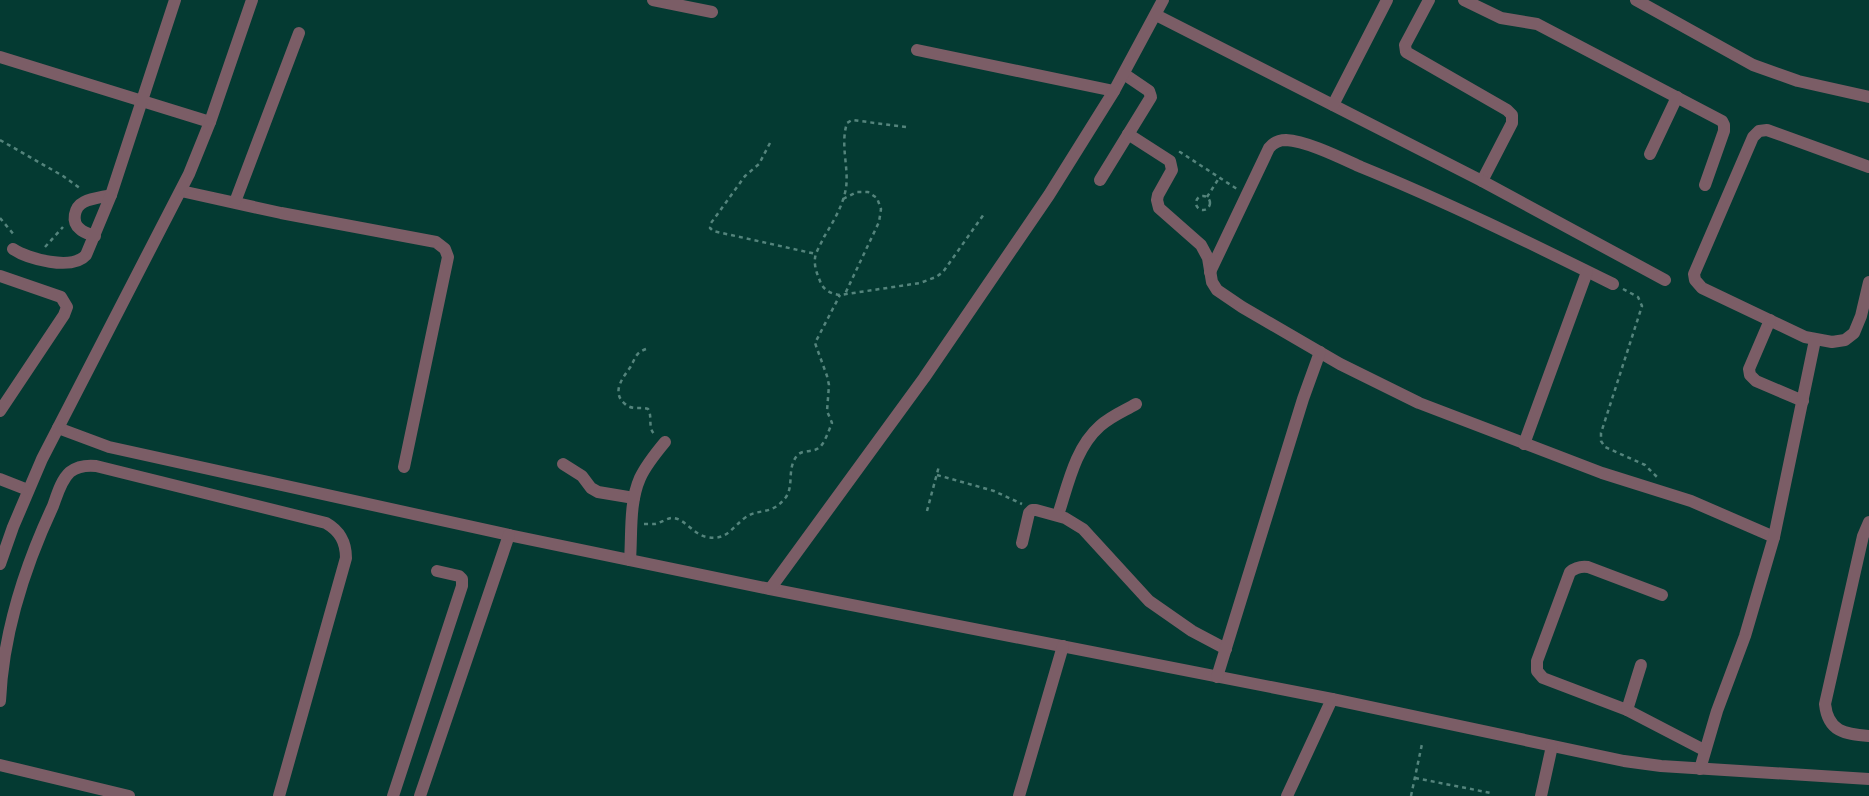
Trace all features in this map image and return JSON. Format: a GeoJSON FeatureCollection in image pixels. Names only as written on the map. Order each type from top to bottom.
{"type":"FeatureCollection","features":[{"type":"Feature","properties":{"kind":"street"},"geometry":{"type":"LineString","coordinates":[[15,244],[28,258],[38,260],[75,262],[86,256],[111,195],[175,0]]}},
{"type":"Feature","properties":{"kind":"street"},"geometry":{"type":"LineString","coordinates":[[0,564],[28,490],[180,191],[210,122],[252,0]]}},
{"type":"Feature","properties":{"kind":"street"},"geometry":{"type":"LineString","coordinates":[[653,0],[712,12]]}},
{"type":"Feature","properties":{"kind":"street"},"geometry":{"type":"LineString","coordinates":[[770,589],[934,362],[1049,195],[1114,91],[1164,0]]}},
{"type":"Feature","properties":{"kind":"street"},"geometry":{"type":"LineString","coordinates":[[1333,105],[1387,0]]}},
{"type":"Feature","properties":{"kind":"street"},"geometry":{"type":"LineString","coordinates":[[1429,0],[1405,45],[1406,52],[1507,110],[1512,116],[1512,123],[1482,181]]}},
{"type":"Feature","properties":{"kind":"street"},"geometry":{"type":"LineString","coordinates":[[1464,0],[1501,18],[1537,24],[1719,119],[1724,124],[1724,131],[1705,185]]}},
{"type":"Feature","properties":{"kind":"street"},"geometry":{"type":"LineString","coordinates":[[1636,0],[1753,65],[1798,81],[1869,98]]}},
{"type":"Feature","properties":{"kind":"street"},"geometry":{"type":"LineString","coordinates":[[1156,14],[1482,181],[1665,280]]}},
{"type":"Feature","properties":{"kind":"street"},"geometry":{"type":"LineString","coordinates":[[235,202],[299,33]]}},
{"type":"Feature","properties":{"kind":"street"},"geometry":{"type":"LineString","coordinates":[[917,50],[1114,91]]}},
{"type":"Feature","properties":{"kind":"street"},"geometry":{"type":"LineString","coordinates":[[0,57],[210,122]]}},
{"type":"Feature","properties":{"kind":"street"},"geometry":{"type":"LineString","coordinates":[[1100,180],[1150,100],[1151,94],[1147,89],[1124,74]]}},
{"type":"Feature","properties":{"kind":"street"},"geometry":{"type":"LineString","coordinates":[[1650,154],[1677,97]]}},
{"type":"Feature","properties":{"kind":"street"},"geometry":{"type":"LineString","coordinates":[[1869,167],[1767,130],[1758,131],[1753,137],[1694,274],[1695,280],[1702,288],[1770,320],[1816,340],[1840,342],[1854,333],[1861,316],[1869,282]]}},
{"type":"Feature","properties":{"kind":"street"},"geometry":{"type":"LineString","coordinates":[[1128,134],[1171,164],[1172,170],[1158,195],[1158,204],[1162,212],[1201,245],[1208,258],[1212,282],[1217,290],[1242,307],[1320,352],[1419,404],[1602,473],[1719,512],[1774,537]]}},
{"type":"Feature","properties":{"kind":"street"},"geometry":{"type":"LineString","coordinates":[[1210,272],[1272,145],[1284,140],[1300,143],[1430,196],[1613,284]]}},
{"type":"Feature","properties":{"kind":"street"},"geometry":{"type":"LineString","coordinates":[[180,191],[291,215],[436,242],[446,249],[448,257],[404,467]]}},
{"type":"Feature","properties":{"kind":"street"},"geometry":{"type":"LineString","coordinates":[[95,236],[80,230],[74,219],[75,212],[78,206],[90,200],[111,195]]}},
{"type":"Feature","properties":{"kind":"street"},"geometry":{"type":"LineString","coordinates":[[1524,444],[1588,272]]}},
{"type":"Feature","properties":{"kind":"street"},"geometry":{"type":"LineString","coordinates":[[0,276],[61,297],[67,307],[64,315],[0,411]]}},
{"type":"Feature","properties":{"kind":"street"},"geometry":{"type":"LineString","coordinates":[[1770,320],[1749,369],[1750,376],[1756,381],[1803,401]]}},
{"type":"Feature","properties":{"kind":"street"},"geometry":{"type":"LineString","coordinates":[[1700,768],[1717,711],[1741,650],[1774,537],[1816,340]]}},
{"type":"Feature","properties":{"kind":"street"},"geometry":{"type":"LineString","coordinates":[[1217,677],[1303,399],[1320,352]]}},
{"type":"Feature","properties":{"kind":"street"},"geometry":{"type":"LineString","coordinates":[[1058,516],[1075,465],[1084,445],[1099,427],[1109,419],[1136,404]]}},
{"type":"Feature","properties":{"kind":"street"},"geometry":{"type":"LineString","coordinates":[[58,428],[109,447],[509,535],[770,589],[1332,699],[1643,764],[1869,779]]}},
{"type":"Feature","properties":{"kind":"street"},"geometry":{"type":"LineString","coordinates":[[630,560],[636,488],[645,468],[665,442]]}},
{"type":"Feature","properties":{"kind":"street"},"geometry":{"type":"LineString","coordinates":[[563,464],[582,476],[591,488],[598,492],[634,498]]}},
{"type":"Feature","properties":{"kind":"street"},"geometry":{"type":"LineString","coordinates":[[0,701],[8,642],[25,578],[48,515],[65,478],[75,468],[89,465],[96,466],[326,523],[333,527],[344,541],[346,558],[278,796]]}},
{"type":"Feature","properties":{"kind":"street"},"geometry":{"type":"LineString","coordinates":[[0,478],[28,490]]}},
{"type":"Feature","properties":{"kind":"street"},"geometry":{"type":"LineString","coordinates":[[1022,543],[1032,510],[1071,521],[1083,529],[1149,600],[1192,631],[1226,649]]}},
{"type":"Feature","properties":{"kind":"street"},"geometry":{"type":"LineString","coordinates":[[1869,522],[1863,536],[1825,704],[1830,722],[1836,728],[1844,733],[1869,736]]}},
{"type":"Feature","properties":{"kind":"street"},"geometry":{"type":"LineString","coordinates":[[420,796],[509,535]]}},
{"type":"Feature","properties":{"kind":"street"},"geometry":{"type":"LineString","coordinates":[[1662,595],[1588,567],[1583,566],[1574,569],[1570,572],[1537,661],[1537,671],[1543,678],[1627,710],[1704,750]]}},
{"type":"Feature","properties":{"kind":"street"},"geometry":{"type":"LineString","coordinates":[[393,796],[462,586],[462,579],[459,576],[437,571]]}},
{"type":"Feature","properties":{"kind":"street"},"geometry":{"type":"LineString","coordinates":[[1019,796],[1062,646]]}},
{"type":"Feature","properties":{"kind":"street"},"geometry":{"type":"LineString","coordinates":[[1627,710],[1641,666]]}},
{"type":"Feature","properties":{"kind":"street"},"geometry":{"type":"LineString","coordinates":[[1287,796],[1332,699]]}},
{"type":"Feature","properties":{"kind":"street"},"geometry":{"type":"LineString","coordinates":[[1542,796],[1552,746]]}},
{"type":"Feature","properties":{"kind":"street"},"geometry":{"type":"LineString","coordinates":[[0,765],[130,796]]}},
{"type":"Feature","properties":{"kind":"path"},"geometry":{"type":"LineString","coordinates":[[906,127],[852,120],[847,123],[844,146],[846,183],[843,199],[816,254],[815,263],[821,284],[829,292],[840,295],[920,283],[936,277],[942,272],[984,214]]}},
{"type":"Feature","properties":{"kind":"path"},"geometry":{"type":"LineString","coordinates":[[0,140],[70,181],[90,200]]}},
{"type":"Feature","properties":{"kind":"path"},"geometry":{"type":"LineString","coordinates":[[770,143],[758,164],[742,179],[711,223],[710,228],[714,231],[816,254]]}},
{"type":"Feature","properties":{"kind":"path"},"geometry":{"type":"LineString","coordinates":[[1171,164],[1180,152],[1246,196]]}},
{"type":"Feature","properties":{"kind":"path"},"geometry":{"type":"LineString","coordinates":[[1207,197],[1219,178]]}},
{"type":"Feature","properties":{"kind":"path"},"geometry":{"type":"LineString","coordinates":[[843,199],[857,192],[868,192],[877,198],[881,209],[879,222],[845,294]]}},
{"type":"Feature","properties":{"kind":"path"},"geometry":{"type":"LineString","coordinates":[[1207,197],[1211,203],[1210,206],[1208,209],[1201,210],[1196,205],[1198,198],[1207,197]]}},
{"type":"Feature","properties":{"kind":"path"},"geometry":{"type":"LineString","coordinates":[[43,249],[75,212]]}},
{"type":"Feature","properties":{"kind":"path"},"geometry":{"type":"LineString","coordinates":[[0,218],[15,244]]}},
{"type":"Feature","properties":{"kind":"path"},"geometry":{"type":"LineString","coordinates":[[1613,284],[1638,297],[1642,306],[1601,433],[1601,441],[1605,447],[1651,469],[1660,480],[1665,493]]}},
{"type":"Feature","properties":{"kind":"path"},"geometry":{"type":"LineString","coordinates":[[632,523],[654,524],[673,518],[702,536],[714,538],[731,532],[746,517],[771,510],[781,502],[790,487],[790,470],[795,459],[802,451],[814,450],[821,446],[832,423],[826,411],[829,385],[815,344],[840,295]]}},
{"type":"Feature","properties":{"kind":"path"},"geometry":{"type":"LineString","coordinates":[[646,349],[635,356],[630,368],[619,383],[619,393],[623,402],[630,408],[648,409],[650,412],[651,431],[665,442]]}},
{"type":"Feature","properties":{"kind":"path"},"geometry":{"type":"LineString","coordinates":[[928,511],[939,466]]}},
{"type":"Feature","properties":{"kind":"path"},"geometry":{"type":"LineString","coordinates":[[937,476],[1003,494],[1032,510]]}},
{"type":"Feature","properties":{"kind":"path"},"geometry":{"type":"LineString","coordinates":[[1411,796],[1422,744]]}},
{"type":"Feature","properties":{"kind":"path"},"geometry":{"type":"LineString","coordinates":[[1415,778],[1491,793]]}}]}
